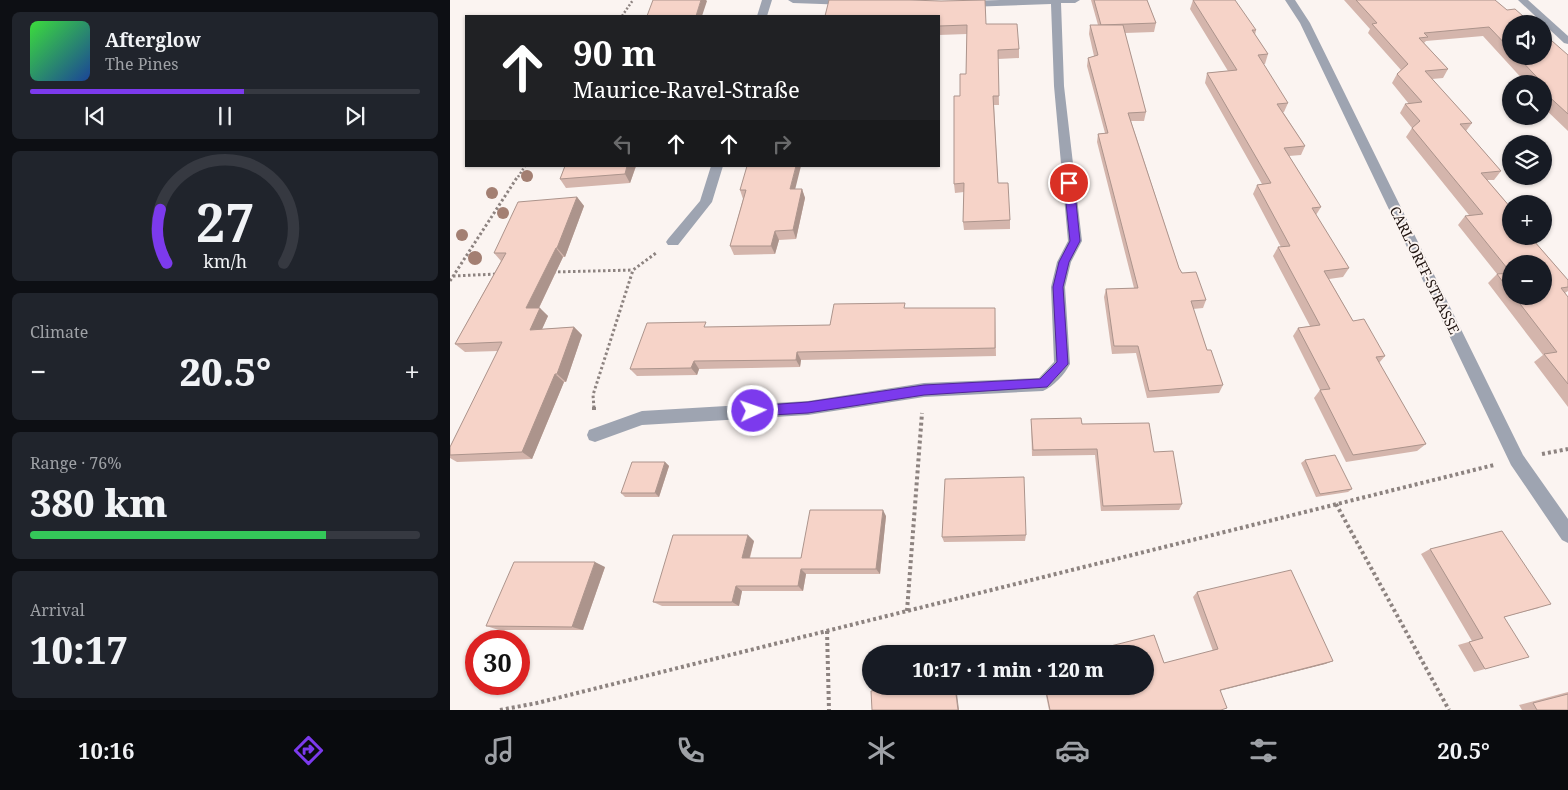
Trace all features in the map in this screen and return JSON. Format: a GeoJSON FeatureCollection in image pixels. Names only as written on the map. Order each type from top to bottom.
{"type":"FeatureCollection","features":[{"type":"Feature","properties":{"kind":"street"},"geometry":{"type":"LineString","coordinates":[[762,15],[767,0]]}},
{"type":"Feature","properties":{"kind":"street"},"geometry":{"type":"LineString","coordinates":[[793,0],[863,2]]}},
{"type":"Feature","properties":{"kind":"street"},"geometry":{"type":"LineString","coordinates":[[961,4],[1075,0]]}},
{"type":"Feature","properties":{"kind":"street","name":"CARL-ORFF-STRASSE"},"geometry":{"type":"LineString","coordinates":[[1290,0],[1305,23],[1517,460],[1568,534]]}},
{"type":"Feature","properties":{"kind":"street"},"geometry":{"type":"LineString","coordinates":[[1523,0],[1568,41]]}},
{"type":"Feature","properties":{"kind":"street"},"geometry":{"type":"LineString","coordinates":[[595,435],[642,418],[808,408],[924,390],[1043,384],[1062,364],[1058,287],[1064,262],[1075,241],[1058,86],[1056,2]]}},
{"type":"Feature","properties":{"kind":"street"},"geometry":{"type":"LineString","coordinates":[[672,242],[706,202],[717,167]]}},
{"type":"Feature","properties":{"kind":"path"},"geometry":{"type":"LineString","coordinates":[[623,15],[633,0]]}},
{"type":"Feature","properties":{"kind":"path"},"geometry":{"type":"LineString","coordinates":[[450,280],[523,167]]}},
{"type":"Feature","properties":{"kind":"path"},"geometry":{"type":"LineString","coordinates":[[543,272],[633,270],[672,242]]}},
{"type":"Feature","properties":{"kind":"path"},"geometry":{"type":"LineString","coordinates":[[595,435],[593,395],[633,270]]}},
{"type":"Feature","properties":{"kind":"path"},"geometry":{"type":"LineString","coordinates":[[453,276],[503,274]]}},
{"type":"Feature","properties":{"kind":"path"},"geometry":{"type":"LineString","coordinates":[[907,612],[924,390]]}},
{"type":"Feature","properties":{"kind":"path"},"geometry":{"type":"LineString","coordinates":[[500,710],[537,703],[1336,504],[1568,449]]}},
{"type":"Feature","properties":{"kind":"path"},"geometry":{"type":"LineString","coordinates":[[1336,504],[1449,710]]}},
{"type":"Feature","properties":{"kind":"path"},"geometry":{"type":"LineString","coordinates":[[827,631],[829,710]]}},
{"type":"Feature","properties":{"kind":"building"},"geometry":{"type":"Polygon","coordinates":[[[653,0],[701,0],[696,15],[647,15],[653,0]]]}},
{"type":"Feature","properties":{"kind":"building"},"geometry":{"type":"Polygon","coordinates":[[[829,0],[985,0],[986,24],[1017,24],[1019,49],[998,50],[999,96],[993,96],[998,183],[1008,183],[1010,220],[963,222],[964,183],[954,184],[954,96],[960,96],[960,74],[966,74],[967,25],[940,26],[940,15],[825,15],[829,0]]]}},
{"type":"Feature","properties":{"kind":"building"},"geometry":{"type":"Polygon","coordinates":[[[1094,0],[1147,0],[1156,23],[1101,25],[1094,0]]]}},
{"type":"Feature","properties":{"kind":"building"},"geometry":{"type":"Polygon","coordinates":[[[1193,0],[1235,0],[1256,30],[1252,30],[1268,54],[1258,55],[1288,103],[1277,104],[1305,146],[1284,148],[1321,207],[1312,208],[1349,268],[1324,271],[1353,321],[1364,319],[1385,356],[1376,357],[1426,444],[1353,455],[1320,390],[1330,389],[1298,328],[1320,325],[1278,247],[1290,246],[1257,185],[1271,183],[1207,73],[1237,70],[1193,0]]]}},
{"type":"Feature","properties":{"kind":"building"},"geometry":{"type":"Polygon","coordinates":[[[1356,0],[1495,0],[1507,10],[1515,9],[1522,15],[1502,15],[1502,41],[1489,27],[1424,33],[1428,37],[1419,38],[1448,69],[1425,71],[1472,123],[1460,124],[1501,171],[1481,173],[1502,198],[1502,245],[1537,245],[1546,255],[1502,255],[1502,262],[1465,216],[1483,214],[1412,128],[1420,121],[1405,104],[1422,102],[1397,74],[1408,64],[1372,24],[1377,23],[1356,0]]]}},
{"type":"Feature","properties":{"kind":"building"},"geometry":{"type":"Polygon","coordinates":[[[1090,25],[1123,25],[1146,112],[1128,113],[1179,268],[1182,273],[1196,272],[1206,300],[1191,301],[1207,350],[1211,350],[1223,385],[1149,391],[1138,346],[1114,346],[1106,289],[1138,288],[1098,134],[1108,133],[1088,58],[1098,55],[1090,25]]]}},
{"type":"Feature","properties":{"kind":"building"},"geometry":{"type":"Polygon","coordinates":[[[1552,41],[1568,55],[1568,114],[1552,99],[1552,75],[1535,75],[1525,65],[1552,65],[1552,41]]]}},
{"type":"Feature","properties":{"kind":"building"},"geometry":{"type":"Polygon","coordinates":[[[565,167],[627,167],[625,174],[560,179],[565,167]]]}},
{"type":"Feature","properties":{"kind":"building"},"geometry":{"type":"Polygon","coordinates":[[[747,167],[796,167],[790,189],[802,189],[793,230],[775,231],[771,246],[730,246],[746,190],[740,190],[747,167]]]}},
{"type":"Feature","properties":{"kind":"building"},"geometry":{"type":"Polygon","coordinates":[[[577,197],[557,248],[526,308],[540,308],[530,330],[574,327],[557,374],[555,374],[522,452],[450,455],[450,447],[502,342],[455,344],[506,253],[494,253],[518,202],[577,197]]]}},
{"type":"Feature","properties":{"kind":"building"},"geometry":{"type":"Polygon","coordinates":[[[1552,262],[1568,280],[1568,287],[1561,288],[1568,297],[1568,384],[1544,354],[1557,352],[1521,305],[1552,305],[1552,262]]]}},
{"type":"Feature","properties":{"kind":"building"},"geometry":{"type":"Polygon","coordinates":[[[1497,274],[1502,274],[1502,281],[1497,274]]]}},
{"type":"Feature","properties":{"kind":"building"},"geometry":{"type":"Polygon","coordinates":[[[905,303],[904,308],[995,308],[995,348],[797,352],[796,360],[694,361],[691,368],[630,369],[647,323],[706,322],[704,327],[830,325],[834,304],[905,303]]]}},
{"type":"Feature","properties":{"kind":"building"},"geometry":{"type":"Polygon","coordinates":[[[1081,418],[1082,424],[1149,423],[1154,452],[1173,451],[1182,504],[1103,506],[1097,449],[1033,450],[1031,419],[1081,418]]]}},
{"type":"Feature","properties":{"kind":"building"},"geometry":{"type":"Polygon","coordinates":[[[1335,455],[1352,489],[1320,494],[1305,460],[1335,455]]]}},
{"type":"Feature","properties":{"kind":"building"},"geometry":{"type":"Polygon","coordinates":[[[632,462],[665,462],[655,493],[621,493],[632,462]]]}},
{"type":"Feature","properties":{"kind":"building"},"geometry":{"type":"Polygon","coordinates":[[[1024,477],[1026,535],[942,537],[945,479],[1024,477]]]}},
{"type":"Feature","properties":{"kind":"building"},"geometry":{"type":"Polygon","coordinates":[[[810,510],[883,510],[876,569],[801,569],[798,586],[736,586],[732,602],[653,602],[673,535],[748,535],[742,558],[801,558],[810,510]]]}},
{"type":"Feature","properties":{"kind":"building"},"geometry":{"type":"Polygon","coordinates":[[[1502,531],[1551,604],[1504,617],[1529,657],[1485,669],[1469,642],[1483,638],[1430,549],[1502,531]]]}},
{"type":"Feature","properties":{"kind":"building"},"geometry":{"type":"Polygon","coordinates":[[[514,562],[595,562],[572,627],[486,626],[514,562]]]}},
{"type":"Feature","properties":{"kind":"building"},"geometry":{"type":"Polygon","coordinates":[[[1291,570],[1333,661],[1220,690],[1227,708],[1221,710],[1050,710],[1047,695],[1154,695],[1154,645],[1115,645],[1154,635],[1164,663],[1218,649],[1197,592],[1291,570]]]}},
{"type":"Feature","properties":{"kind":"building"},"geometry":{"type":"Polygon","coordinates":[[[1568,694],[1568,710],[1537,710],[1533,703],[1568,694]]]}},
{"type":"Feature","properties":{"kind":"building"},"geometry":{"type":"Polygon","coordinates":[[[871,695],[956,695],[958,710],[872,710],[871,695]]]}},
{"type":"Feature","properties":{"kind":"route"},"geometry":{"type":"LineString","coordinates":[[753,411],[808,408],[924,390],[1043,384],[1062,364],[1058,287],[1064,262],[1075,241],[1069,183]]}}]}
